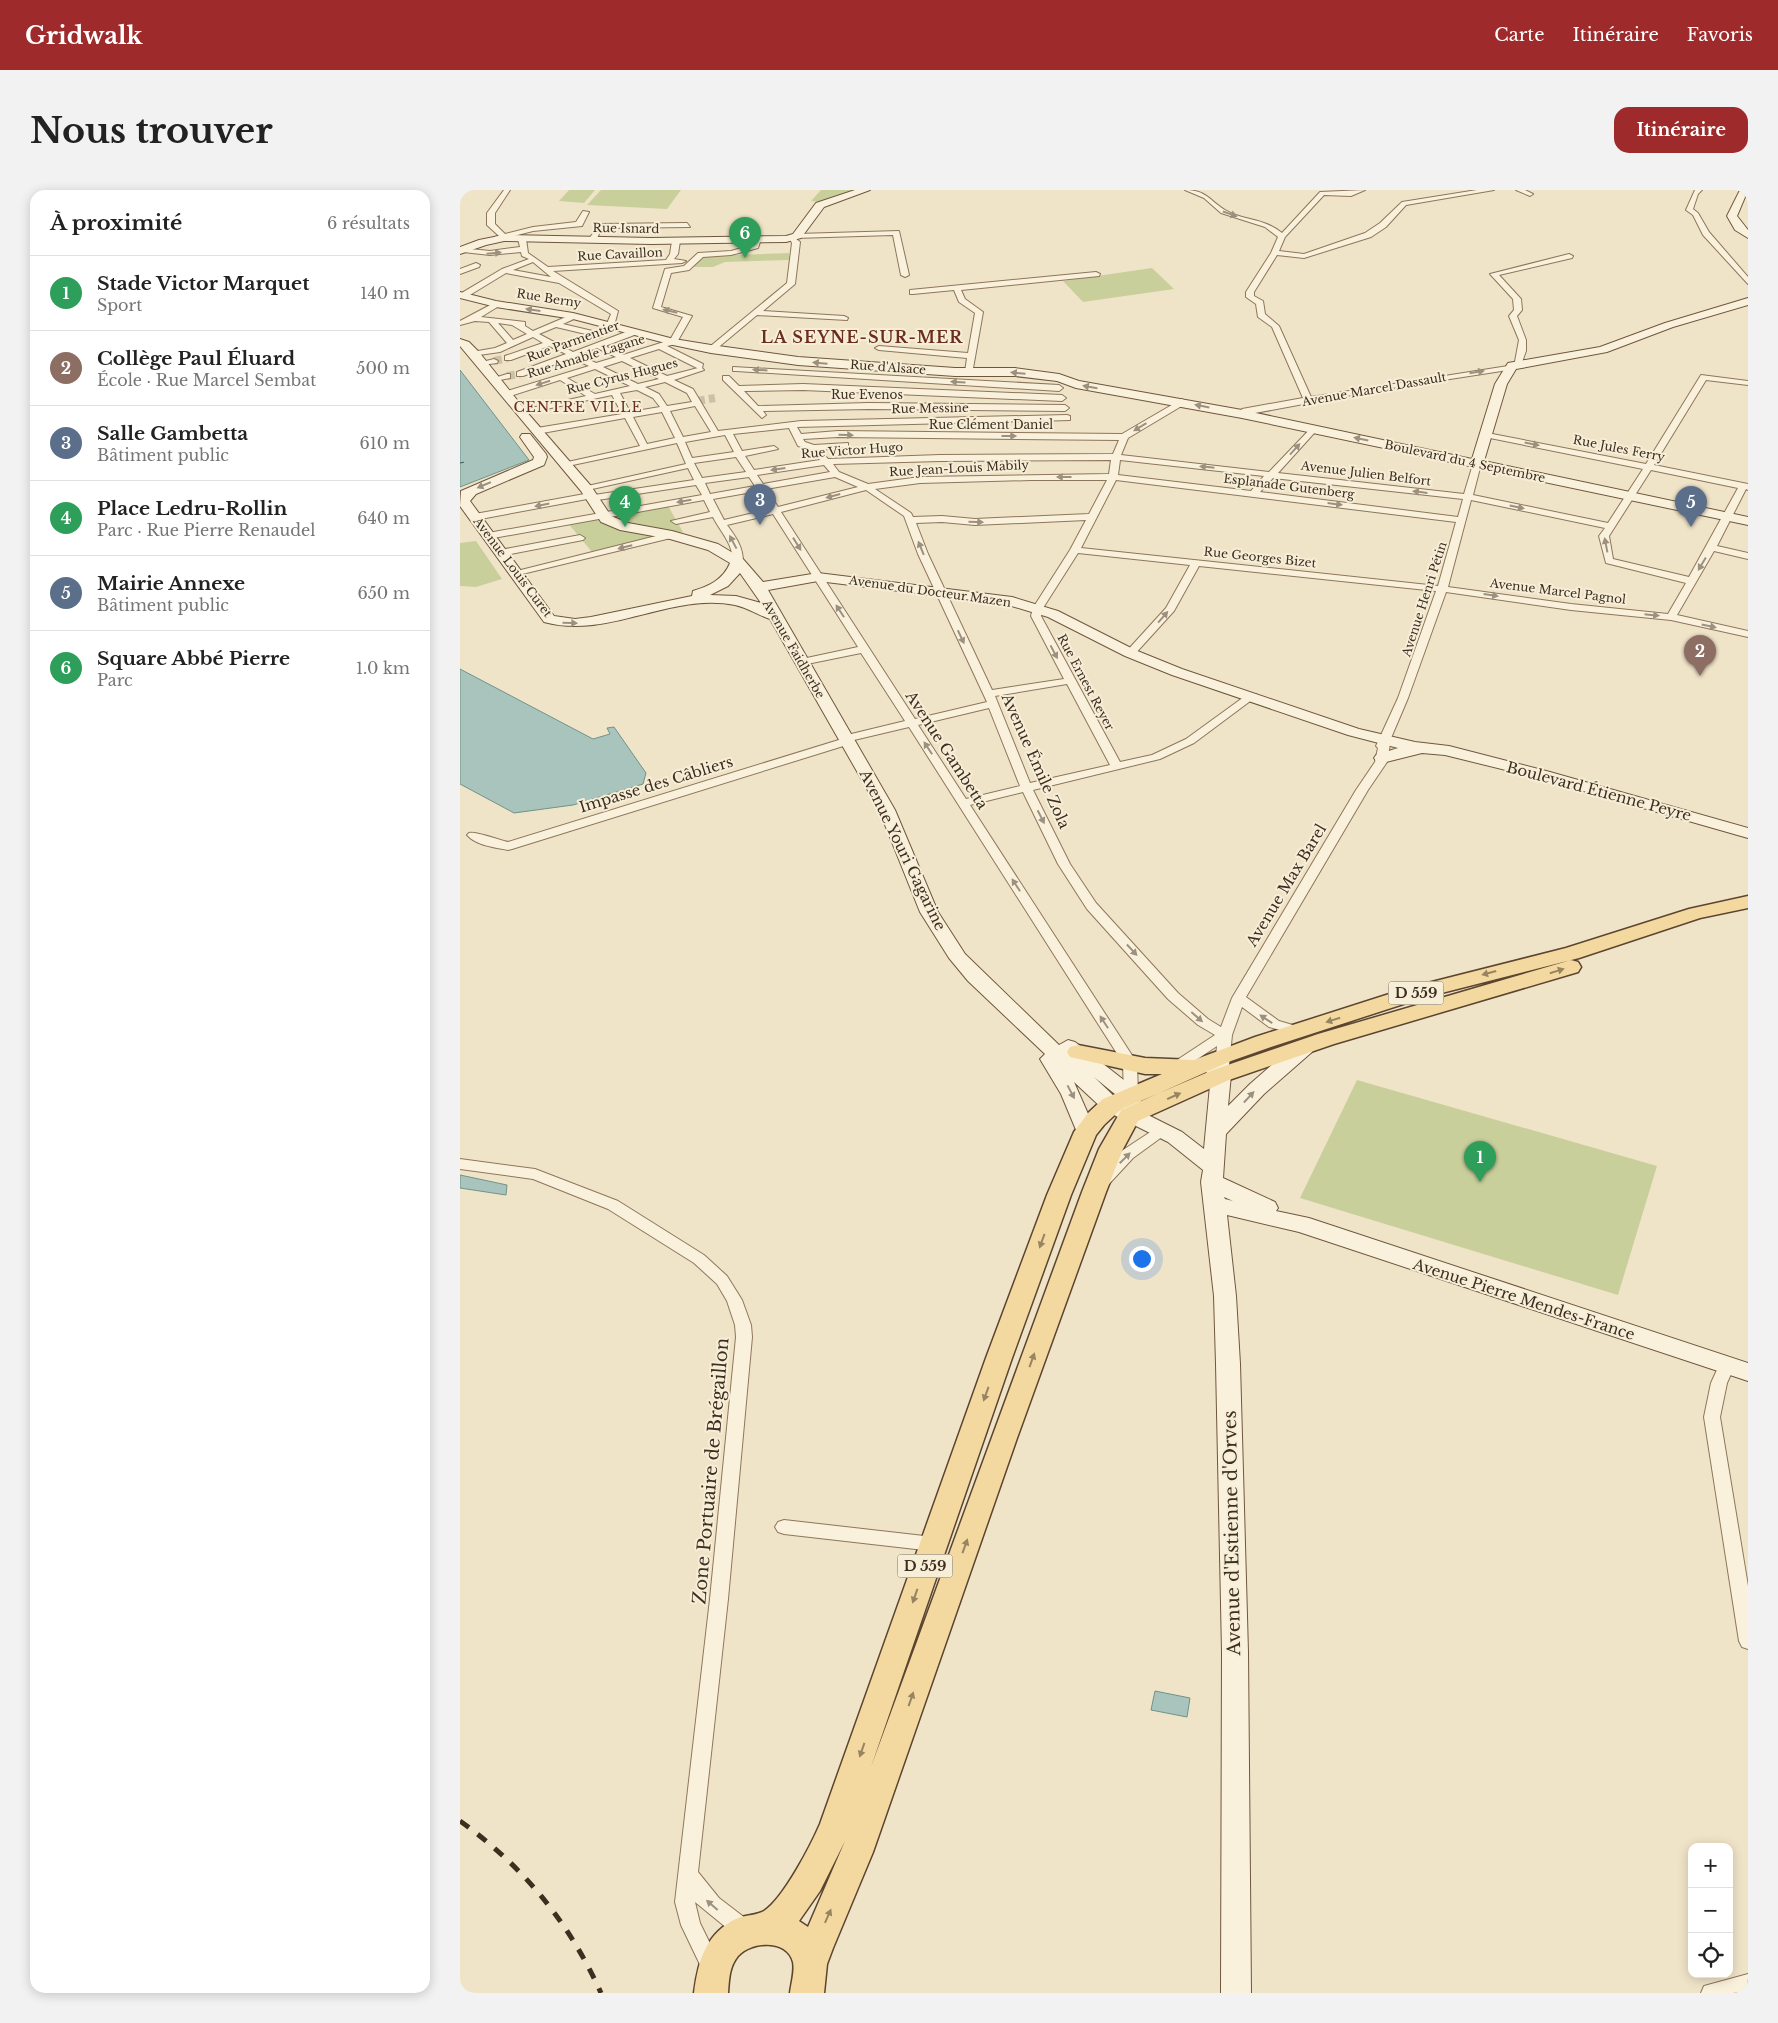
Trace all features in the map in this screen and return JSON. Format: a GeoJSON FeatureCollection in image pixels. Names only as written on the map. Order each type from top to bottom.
{"type":"FeatureCollection","features":[{"type":"Feature","properties":{"kind":"main road","name":"D 559"},"geometry":{"type":"LineString","coordinates":[[1301,1039],[1416,993],[1572,953],[1696,913],[1748,902]]}},
{"type":"Feature","properties":{"kind":"main road","name":"D 559"},"geometry":{"type":"LineString","coordinates":[[759,1929],[800,1896],[819,1865],[835,1828],[933,1544],[1059,1196],[1086,1132],[1124,1105],[1223,1055],[1301,1039],[1563,970],[1691,928],[1748,916]]}},
{"type":"Feature","properties":{"kind":"main road"},"geometry":{"type":"LineString","coordinates":[[1078,1052],[1130,1063],[1176,1067],[1199,1066]]}},
{"type":"Feature","properties":{"kind":"main road","name":"D 559"},"geometry":{"type":"LineString","coordinates":[[809,1977],[819,1937],[856,1856],[1057,1291],[1111,1149],[1124,1105],[1223,1055]]}},
{"type":"Feature","properties":{"kind":"main road"},"geometry":{"type":"LineString","coordinates":[[712,1981],[720,1953],[731,1940],[759,1929],[786,1930],[797,1937],[806,1948],[809,1977]]}},
{"type":"Feature","properties":{"kind":"street"},"geometry":{"type":"LineString","coordinates":[[507,190],[491,213],[491,225],[500,237],[533,229],[579,224],[585,212]]}},
{"type":"Feature","properties":{"kind":"street"},"geometry":{"type":"LineString","coordinates":[[794,237],[820,204],[865,190]]}},
{"type":"Feature","properties":{"kind":"street"},"geometry":{"type":"LineString","coordinates":[[1188,190],[1206,197],[1223,212],[1268,225],[1282,236]]}},
{"type":"Feature","properties":{"kind":"street"},"geometry":{"type":"LineString","coordinates":[[1308,400],[1275,326],[1261,315],[1260,303],[1250,297],[1250,292],[1275,253],[1282,236],[1287,233],[1320,192],[1351,194],[1362,190]]}},
{"type":"Feature","properties":{"kind":"street"},"geometry":{"type":"LineString","coordinates":[[1275,253],[1304,256],[1368,234],[1382,225],[1404,203],[1492,190]]}},
{"type":"Feature","properties":{"kind":"street"},"geometry":{"type":"LineString","coordinates":[[1519,190],[1530,194]]}},
{"type":"Feature","properties":{"kind":"street"},"geometry":{"type":"LineString","coordinates":[[1699,190],[1695,193],[1686,210],[1696,214],[1706,233],[1748,282]]}},
{"type":"Feature","properties":{"kind":"street"},"geometry":{"type":"LineString","coordinates":[[1745,190],[1732,216],[1733,221],[1748,235]]}},
{"type":"Feature","properties":{"kind":"street"},"geometry":{"type":"LineString","coordinates":[[641,241],[649,225]]}},
{"type":"Feature","properties":{"kind":"street"},"geometry":{"type":"LineString","coordinates":[[592,240],[600,226],[687,225]]}},
{"type":"Feature","properties":{"kind":"street"},"geometry":{"type":"LineString","coordinates":[[794,237],[896,233],[905,275]]}},
{"type":"Feature","properties":{"kind":"street","name":"Rue Isnard"},"geometry":{"type":"LineString","coordinates":[[461,248],[500,237],[523,244],[592,240],[676,241],[794,237]]}},
{"type":"Feature","properties":{"kind":"street"},"geometry":{"type":"LineString","coordinates":[[711,349],[791,284],[794,272],[796,242],[794,237]]}},
{"type":"Feature","properties":{"kind":"street"},"geometry":{"type":"LineString","coordinates":[[603,266],[602,270],[660,271],[686,268],[700,255],[731,253],[754,246],[757,239]]}},
{"type":"Feature","properties":{"kind":"street"},"geometry":{"type":"LineString","coordinates":[[668,262],[674,254],[676,241]]}},
{"type":"Feature","properties":{"kind":"street"},"geometry":{"type":"LineString","coordinates":[[461,248],[490,253],[523,244],[525,254],[535,259],[562,281],[615,313],[604,324]]}},
{"type":"Feature","properties":{"kind":"street"},"geometry":{"type":"LineString","coordinates":[[1477,464],[1501,384],[1524,349],[1523,338],[1514,316],[1518,310],[1517,299],[1494,274],[1570,256]]}},
{"type":"Feature","properties":{"kind":"street"},"geometry":{"type":"LineString","coordinates":[[461,296],[505,271],[535,259]]}},
{"type":"Feature","properties":{"kind":"street","name":"Rue Cavaillon"},"geometry":{"type":"LineString","coordinates":[[548,269],[694,261]]}},
{"type":"Feature","properties":{"kind":"street"},"geometry":{"type":"LineString","coordinates":[[460,272],[476,265]]}},
{"type":"Feature","properties":{"kind":"street"},"geometry":{"type":"LineString","coordinates":[[505,271],[562,281]]}},
{"type":"Feature","properties":{"kind":"street"},"geometry":{"type":"LineString","coordinates":[[660,271],[657,308],[688,316],[668,344]]}},
{"type":"Feature","properties":{"kind":"street"},"geometry":{"type":"LineString","coordinates":[[913,292],[1096,274]]}},
{"type":"Feature","properties":{"kind":"street"},"geometry":{"type":"LineString","coordinates":[[957,289],[962,300],[979,312],[969,372]]}},
{"type":"Feature","properties":{"kind":"street","name":"Rue Berny"},"geometry":{"type":"LineString","coordinates":[[461,296],[496,304],[573,316],[634,332],[668,344]]}},
{"type":"Feature","properties":{"kind":"street","name":"Avenue Marcel Dassault"},"geometry":{"type":"LineString","coordinates":[[1242,414],[1245,411],[1379,386],[1512,367],[1603,350],[1669,325],[1748,301]]}},
{"type":"Feature","properties":{"kind":"street"},"geometry":{"type":"LineString","coordinates":[[460,323],[473,318],[496,304]]}},
{"type":"Feature","properties":{"kind":"street"},"geometry":{"type":"LineString","coordinates":[[757,313],[844,318]]}},
{"type":"Feature","properties":{"kind":"street"},"geometry":{"type":"LineString","coordinates":[[484,359],[511,343],[573,316]]}},
{"type":"Feature","properties":{"kind":"street"},"geometry":{"type":"LineString","coordinates":[[473,318],[553,325],[598,334],[588,339]]}},
{"type":"Feature","properties":{"kind":"street"},"geometry":{"type":"LineString","coordinates":[[491,320],[511,343]]}},
{"type":"Feature","properties":{"kind":"street"},"geometry":{"type":"LineString","coordinates":[[460,328],[461,348],[484,359],[501,378],[506,394],[566,465],[589,494],[602,515],[625,527],[674,528],[738,562],[738,552],[732,538],[715,514],[665,409],[656,396],[595,367],[514,323]]}},
{"type":"Feature","properties":{"kind":"street","name":"Rue Parmentier"},"geometry":{"type":"LineString","coordinates":[[520,374],[634,332]]}},
{"type":"Feature","properties":{"kind":"street"},"geometry":{"type":"LineString","coordinates":[[508,358],[549,343]]}},
{"type":"Feature","properties":{"kind":"street","name":"Rue d'Alsace"},"geometry":{"type":"LineString","coordinates":[[668,344],[798,361],[969,372],[1015,372],[1062,384],[1076,384],[1182,402]]}},
{"type":"Feature","properties":{"kind":"street","name":"Rue Amable Lagane"},"geometry":{"type":"LineString","coordinates":[[506,394],[668,344]]}},
{"type":"Feature","properties":{"kind":"street","name":"Rue Cyrus Hugues"},"geometry":{"type":"LineString","coordinates":[[521,413],[637,387],[700,368],[668,344]]}},
{"type":"Feature","properties":{"kind":"street"},"geometry":{"type":"LineString","coordinates":[[599,346],[690,390],[716,434]]}},
{"type":"Feature","properties":{"kind":"street","name":"Avenue Louis Curet"},"geometry":{"type":"LineString","coordinates":[[461,348],[541,457],[539,462],[481,486],[464,498],[464,504],[549,619],[565,624],[588,623],[660,606],[708,598],[724,598],[754,604],[774,616]]}},
{"type":"Feature","properties":{"kind":"street"},"geometry":{"type":"LineString","coordinates":[[879,348],[972,356]]}},
{"type":"Feature","properties":{"kind":"street"},"geometry":{"type":"LineString","coordinates":[[736,369],[1062,384],[1062,398],[1067,418],[1067,436]]}},
{"type":"Feature","properties":{"kind":"street"},"geometry":{"type":"LineString","coordinates":[[560,377],[594,397]]}},
{"type":"Feature","properties":{"kind":"street"},"geometry":{"type":"LineString","coordinates":[[1692,581],[1609,561],[1604,536],[1631,496],[1704,377],[1748,383]]}},
{"type":"Feature","properties":{"kind":"street"},"geometry":{"type":"LineString","coordinates":[[726,378],[758,409],[770,427]]}},
{"type":"Feature","properties":{"kind":"street"},"geometry":{"type":"LineString","coordinates":[[738,389],[803,387],[1062,398]]}},
{"type":"Feature","properties":{"kind":"street"},"geometry":{"type":"LineString","coordinates":[[615,392],[645,448]]}},
{"type":"Feature","properties":{"kind":"street"},"geometry":{"type":"LineString","coordinates":[[1016,407],[1018,397]]}},
{"type":"Feature","properties":{"kind":"street"},"geometry":{"type":"LineString","coordinates":[[1038,608],[1076,550],[1091,517],[1113,477],[1116,457],[1124,437],[1182,402]]}},
{"type":"Feature","properties":{"kind":"street","name":"Boulevard du 4 Septembre"},"geometry":{"type":"LineString","coordinates":[[1182,402],[1748,521]]}},
{"type":"Feature","properties":{"kind":"street"},"geometry":{"type":"LineString","coordinates":[[537,431],[699,403]]}},
{"type":"Feature","properties":{"kind":"street","name":"Rue Evenos"},"geometry":{"type":"LineString","coordinates":[[758,409],[861,406],[1065,408]]}},
{"type":"Feature","properties":{"kind":"street"},"geometry":{"type":"LineString","coordinates":[[982,407],[982,420]]}},
{"type":"Feature","properties":{"kind":"street"},"geometry":{"type":"LineString","coordinates":[[804,408],[798,411],[796,424],[801,444],[811,445],[836,474],[867,487],[908,515],[910,520],[942,519],[975,522],[1091,517]]}},
{"type":"Feature","properties":{"kind":"street","name":"Rue Messine"},"geometry":{"type":"LineString","coordinates":[[566,465],[679,440],[796,424],[1067,418]]}},
{"type":"Feature","properties":{"kind":"street"},"geometry":{"type":"LineString","coordinates":[[1253,494],[1313,429]]}},
{"type":"Feature","properties":{"kind":"street","name":"Avenue Gambetta"},"geometry":{"type":"LineString","coordinates":[[728,432],[737,450],[1130,1063]]}},
{"type":"Feature","properties":{"kind":"street","name":"Rue Clément Daniel"},"geometry":{"type":"LineString","coordinates":[[798,437],[838,434],[1124,437]]}},
{"type":"Feature","properties":{"kind":"street","name":"Rue Jules Ferry"},"geometry":{"type":"LineString","coordinates":[[1485,434],[1746,486]]}},
{"type":"Feature","properties":{"kind":"street"},"geometry":{"type":"LineString","coordinates":[[589,494],[757,444]]}},
{"type":"Feature","properties":{"kind":"street"},"geometry":{"type":"LineString","coordinates":[[814,448],[845,445]]}},
{"type":"Feature","properties":{"kind":"street"},"geometry":{"type":"LineString","coordinates":[[737,450],[774,449]]}},
{"type":"Feature","properties":{"kind":"street","name":"Avenue Julien Belfort"},"geometry":{"type":"LineString","coordinates":[[1116,457],[1469,497],[1610,526]]}},
{"type":"Feature","properties":{"kind":"street","name":"Rue Victor Hugo"},"geometry":{"type":"LineString","coordinates":[[475,517],[589,494],[826,462],[940,458],[1116,457]]}},
{"type":"Feature","properties":{"kind":"street","name":"Avenue Henri Pétin"},"geometry":{"type":"LineString","coordinates":[[1386,739],[1442,588],[1463,520],[1477,464]]}},
{"type":"Feature","properties":{"kind":"street"},"geometry":{"type":"LineString","coordinates":[[488,536],[836,474]]}},
{"type":"Feature","properties":{"kind":"street","name":"Rue Jean-Louis Mabily"},"geometry":{"type":"LineString","coordinates":[[721,524],[867,487],[920,480],[1113,477]]}},
{"type":"Feature","properties":{"kind":"street","name":"Esplanade Gutenberg"},"geometry":{"type":"LineString","coordinates":[[1113,477],[1463,520]]}},
{"type":"Feature","properties":{"kind":"street"},"geometry":{"type":"LineString","coordinates":[[1671,617],[1746,486]]}},
{"type":"Feature","properties":{"kind":"street"},"geometry":{"type":"LineString","coordinates":[[514,573],[594,555],[715,514]]}},
{"type":"Feature","properties":{"kind":"street","name":"Avenue Émile Zola"},"geometry":{"type":"LineString","coordinates":[[910,520],[991,699],[1026,788],[1064,864],[1091,906],[1172,996],[1203,1022],[1223,1055]]}},
{"type":"Feature","properties":{"kind":"street"},"geometry":{"type":"LineString","coordinates":[[567,522],[594,555]]}},
{"type":"Feature","properties":{"kind":"street"},"geometry":{"type":"LineString","coordinates":[[500,553],[580,538]]}},
{"type":"Feature","properties":{"kind":"street"},"geometry":{"type":"LineString","coordinates":[[1711,548],[1748,556]]}},
{"type":"Feature","properties":{"kind":"street","name":"Rue Georges Bizet"},"geometry":{"type":"LineString","coordinates":[[1076,550],[1442,588]]}},
{"type":"Feature","properties":{"kind":"street","name":"Avenue Louis Curet"},"geometry":{"type":"LineString","coordinates":[[660,606],[723,584],[735,571],[738,562]]}},
{"type":"Feature","properties":{"kind":"street","name":"Avenue Faidherbe"},"geometry":{"type":"LineString","coordinates":[[738,562],[759,587],[774,616],[848,740]]}},
{"type":"Feature","properties":{"kind":"street"},"geometry":{"type":"LineString","coordinates":[[1130,653],[1170,609],[1196,563]]}},
{"type":"Feature","properties":{"kind":"street"},"geometry":{"type":"LineString","coordinates":[[754,604],[759,587],[818,577]]}},
{"type":"Feature","properties":{"kind":"street","name":"Avenue du Docteur Mazen"},"geometry":{"type":"LineString","coordinates":[[818,577],[1007,600],[1038,608],[1130,653],[1177,672],[1386,739]]}},
{"type":"Feature","properties":{"kind":"street","name":"Avenue Marcel Pagnol"},"geometry":{"type":"LineString","coordinates":[[1442,588],[1571,607],[1671,617],[1748,634]]}},
{"type":"Feature","properties":{"kind":"street","name":"Rue Ernest Reyer"},"geometry":{"type":"LineString","coordinates":[[1038,608],[1036,616],[1041,627],[1117,768]]}},
{"type":"Feature","properties":{"kind":"street"},"geometry":{"type":"LineString","coordinates":[[802,662],[864,649]]}},
{"type":"Feature","properties":{"kind":"street","name":"Impasse des Câbliers"},"geometry":{"type":"LineString","coordinates":[[473,835],[481,840],[508,846],[848,740],[991,699],[1069,681]]}},
{"type":"Feature","properties":{"kind":"street"},"geometry":{"type":"LineString","coordinates":[[963,803],[1156,758],[1190,741],[1252,696]]}},
{"type":"Feature","properties":{"kind":"street","name":"Avenue du Docteur Mazen"},"geometry":{"type":"LineString","coordinates":[[1320,719],[1354,732],[1386,739]]}},
{"type":"Feature","properties":{"kind":"street"},"geometry":{"type":"LineString","coordinates":[[1354,732],[1368,742],[1379,757],[1400,752],[1432,749]]}},
{"type":"Feature","properties":{"kind":"street","name":"Boulevard Étienne Peyre"},"geometry":{"type":"LineString","coordinates":[[1386,739],[1544,774],[1748,833]]}},
{"type":"Feature","properties":{"kind":"street","name":"Boulevard Étienne Peyre"},"geometry":{"type":"LineString","coordinates":[[1386,739],[1417,742],[1448,752]]}},
{"type":"Feature","properties":{"kind":"street","name":"Avenue Max Barel"},"geometry":{"type":"LineString","coordinates":[[1223,1055],[1239,998],[1362,790],[1386,739]]}},
{"type":"Feature","properties":{"kind":"street","name":"Avenue Youri Gagarine"},"geometry":{"type":"LineString","coordinates":[[848,740],[887,810],[929,912],[958,958],[975,977],[1025,1022],[1124,1105]]}},
{"type":"Feature","properties":{"kind":"street"},"geometry":{"type":"LineString","coordinates":[[1216,1132],[1263,1083],[1301,1039],[1274,1024],[1239,998]]}},
{"type":"Feature","properties":{"kind":"street","name":"Avenue Youri Gagarine"},"geometry":{"type":"LineString","coordinates":[[1025,1022],[1078,1052],[1124,1105]]}},
{"type":"Feature","properties":{"kind":"street","name":"Avenue Youri Gagarine"},"geometry":{"type":"LineString","coordinates":[[1025,1022],[1069,1088],[1078,1105],[1086,1132]]}},
{"type":"Feature","properties":{"kind":"street"},"geometry":{"type":"LineString","coordinates":[[1176,1067],[1223,1055]]}},
{"type":"Feature","properties":{"kind":"street","name":"Avenue d'Estienne d'Orves"},"geometry":{"type":"LineString","coordinates":[[1223,1055],[1213,1184],[1225,1296],[1230,1431],[1235,1652],[1236,1993]]}},
{"type":"Feature","properties":{"kind":"street"},"geometry":{"type":"LineString","coordinates":[[1130,1063],[1124,1105],[1161,1130],[1175,1137],[1213,1184]]}},
{"type":"Feature","properties":{"kind":"street"},"geometry":{"type":"LineString","coordinates":[[1094,1192],[1128,1154],[1161,1130]]}},
{"type":"Feature","properties":{"kind":"street","name":"Zone Portuaire de Brégaillon"},"geometry":{"type":"LineString","coordinates":[[460,1164],[535,1174],[613,1205],[699,1259],[722,1280],[734,1300],[743,1324],[744,1337],[719,1599],[685,1902],[691,1924],[707,1954],[712,1981]]}},
{"type":"Feature","properties":{"kind":"street","name":"Avenue Pierre Mendes-France"},"geometry":{"type":"LineString","coordinates":[[1213,1184],[1301,1224],[1553,1309],[1738,1368]]}},
{"type":"Feature","properties":{"kind":"street"},"geometry":{"type":"LineString","coordinates":[[1738,1368],[1719,1383],[1712,1417],[1748,1640]]}},
{"type":"Feature","properties":{"kind":"street"},"geometry":{"type":"LineString","coordinates":[[784,1527],[933,1544]]}},
{"type":"Feature","properties":{"kind":"street"},"geometry":{"type":"LineString","coordinates":[[687,1871],[694,1888],[712,1906],[759,1929]]}},
{"type":"Feature","properties":{"kind":"street"},"geometry":{"type":"LineString","coordinates":[[1712,1993],[1748,1984]]}},
{"type":"Feature","properties":{"kind":"green space"},"geometry":{"type":"Polygon","coordinates":[[[569,190],[595,190],[584,203],[559,201],[569,190]]]}},
{"type":"Feature","properties":{"kind":"green space"},"geometry":{"type":"Polygon","coordinates":[[[601,190],[681,190],[667,209],[587,205],[601,190]]]}},
{"type":"Feature","properties":{"kind":"green space"},"geometry":{"type":"Polygon","coordinates":[[[821,190],[856,190],[821,202],[811,201],[821,190]]]}},
{"type":"Feature","properties":{"kind":"green space"},"geometry":{"type":"Polygon","coordinates":[[[789,253],[789,260],[725,262],[713,267],[693,267],[704,256],[789,253]]]}},
{"type":"Feature","properties":{"kind":"green space"},"geometry":{"type":"Polygon","coordinates":[[[1152,268],[1174,289],[1083,302],[1063,281],[1152,268]]]}},
{"type":"Feature","properties":{"kind":"green space"},"geometry":{"type":"Polygon","coordinates":[[[667,504],[683,532],[592,552],[567,522],[667,504]]]}},
{"type":"Feature","properties":{"kind":"green space"},"geometry":{"type":"Polygon","coordinates":[[[476,541],[502,579],[476,587],[460,586],[460,543],[476,541]]]}},
{"type":"Feature","properties":{"kind":"green space"},"geometry":{"type":"Polygon","coordinates":[[[1357,1080],[1657,1166],[1618,1295],[1300,1198],[1357,1080]]]}},
{"type":"Feature","properties":{"kind":"water"},"geometry":{"type":"Polygon","coordinates":[[[460,370],[529,460],[460,487],[460,370]]]}},
{"type":"Feature","properties":{"kind":"water"},"geometry":{"type":"Polygon","coordinates":[[[460,669],[593,739],[610,734],[607,728],[614,727],[646,773],[643,784],[573,805],[514,813],[460,784],[460,669]]]}},
{"type":"Feature","properties":{"kind":"water"},"geometry":{"type":"Polygon","coordinates":[[[460,1175],[507,1185],[506,1195],[460,1188],[460,1175]]]}},
{"type":"Feature","properties":{"kind":"water"},"geometry":{"type":"Polygon","coordinates":[[[1155,1691],[1190,1698],[1187,1717],[1151,1710],[1155,1691]]]}},
{"type":"Feature","properties":{"kind":"ferry route"},"geometry":{"type":"LineString","coordinates":[[460,463],[465,462]]}},
{"type":"Feature","properties":{"kind":"tunnel"},"geometry":{"type":"LineString","coordinates":[[494,361],[508,358]]}},
{"type":"Feature","properties":{"kind":"tunnel"},"geometry":{"type":"LineString","coordinates":[[507,376],[520,374]]}},
{"type":"Feature","properties":{"kind":"tunnel"},"geometry":{"type":"LineString","coordinates":[[697,401],[715,398]]}},
{"type":"Feature","properties":{"kind":"railway"},"geometry":{"type":"LineString","coordinates":[[460,1821],[504,1857],[542,1897],[574,1942],[601,1993]]}},
{"type":"Feature","properties":{"kind":"place","name":"Square Abbé Pierre"},"geometry":{"type":"Point","coordinates":[745,258]}},
{"type":"Feature","properties":{"kind":"place","name":"Salle Gambetta"},"geometry":{"type":"Point","coordinates":[760,525]}},
{"type":"Feature","properties":{"kind":"place","name":"Place Ledru-Rollin"},"geometry":{"type":"Point","coordinates":[625,527]}},
{"type":"Feature","properties":{"kind":"place","name":"Mairie Annexe"},"geometry":{"type":"Point","coordinates":[1691,527]}},
{"type":"Feature","properties":{"kind":"place","name":"Collège Paul Éluard"},"geometry":{"type":"Point","coordinates":[1700,676]}},
{"type":"Feature","properties":{"kind":"place","name":"Stade Victor Marquet"},"geometry":{"type":"Point","coordinates":[1480,1182]}},
{"type":"Feature","properties":{"kind":"district","name":"LA SEYNE-SUR-MER"},"geometry":{"type":"Point","coordinates":[862,337]}},
{"type":"Feature","properties":{"kind":"district","name":"CENTRE VILLE"},"geometry":{"type":"Point","coordinates":[578,407]}}]}
